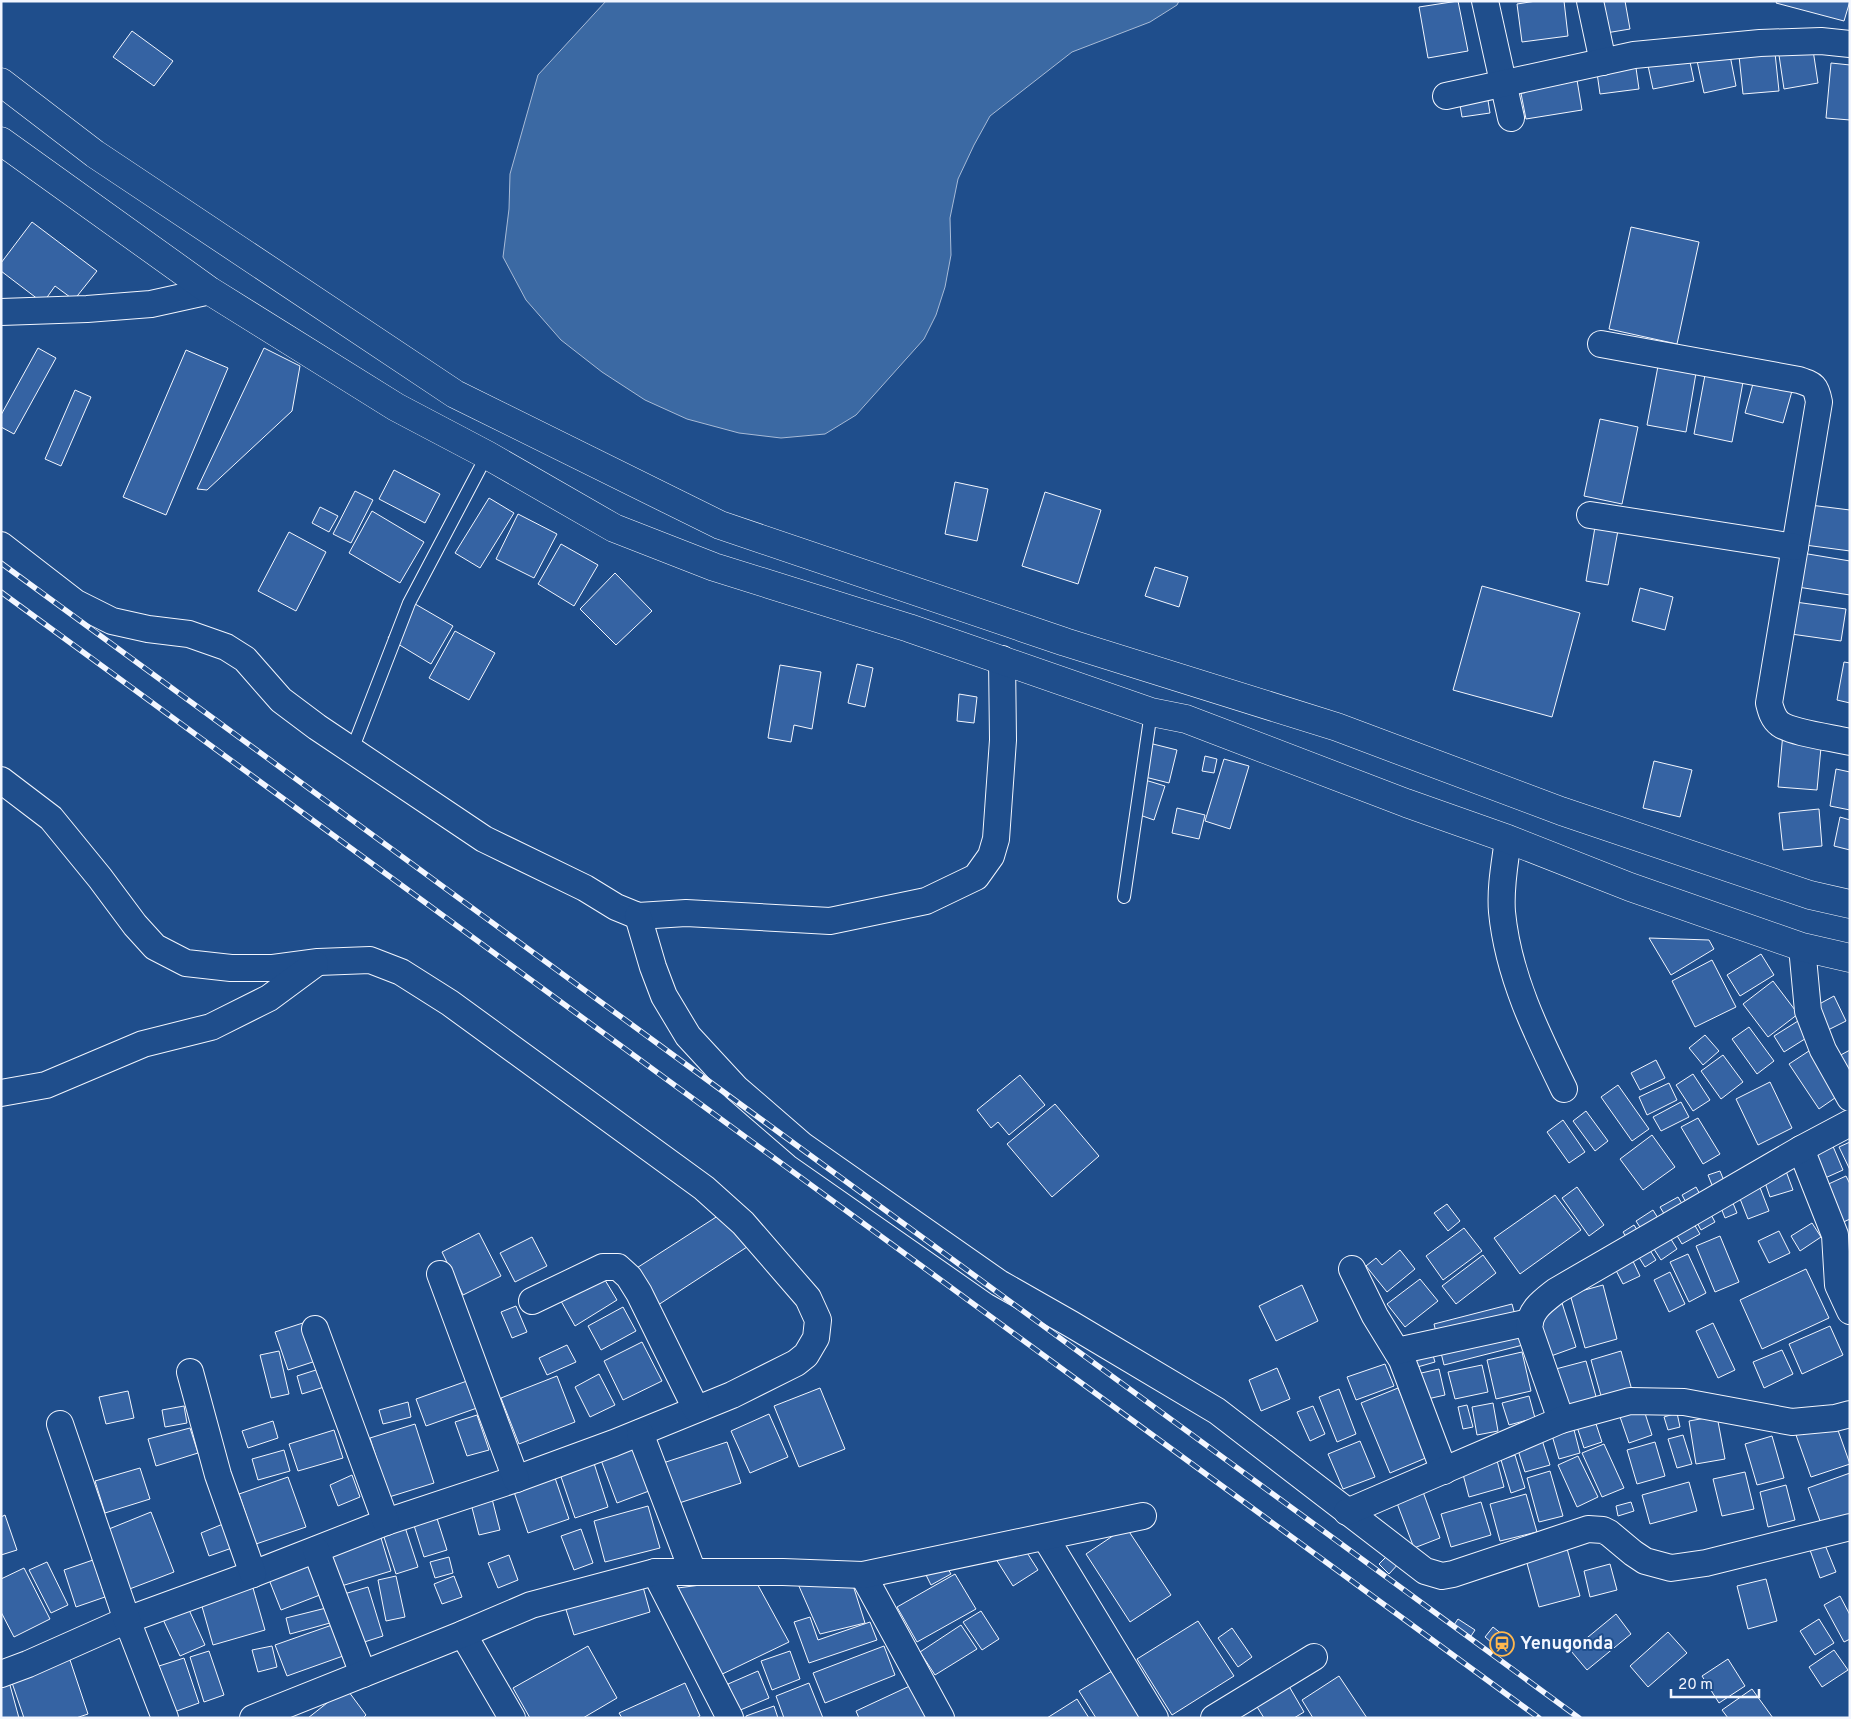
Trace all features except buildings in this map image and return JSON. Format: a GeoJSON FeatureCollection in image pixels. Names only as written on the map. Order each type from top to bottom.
{"type":"FeatureCollection","features":[{"type":"Feature","properties":{"kind":"highway"},"geometry":{"type":"LineString","coordinates":[[1,82],[95,154],[455,394],[720,525],[1065,642],[1337,727],[1561,811],[1810,895],[1850,904]]}},
{"type":"Feature","properties":{"kind":"highway"},"geometry":{"type":"LineString","coordinates":[[1,141],[210,291],[396,407],[486,455],[614,528],[714,567],[909,628],[1151,712],[1186,719],[1406,803],[1508,839],[1630,887],[1802,947],[1850,958]]}},
{"type":"Feature","properties":{"kind":"street"},"geometry":{"type":"LineString","coordinates":[[1484,1],[1511,118]]}},
{"type":"Feature","properties":{"kind":"street"},"geometry":{"type":"LineString","coordinates":[[1590,1],[1602,62]]}},
{"type":"Feature","properties":{"kind":"street"},"geometry":{"type":"LineString","coordinates":[[1446,96],[1634,55],[1760,43],[1821,41],[1850,44]]}},
{"type":"Feature","properties":{"kind":"street"},"geometry":{"type":"LineString","coordinates":[[4,318],[151,304],[210,291]]}},
{"type":"Feature","properties":{"kind":"street"},"geometry":{"type":"LineString","coordinates":[[1601,344],[1799,380],[1814,385],[1820,402],[1769,703],[1773,715],[1780,724],[1792,730],[1850,742]]}},
{"type":"Feature","properties":{"kind":"street"},"geometry":{"type":"LineString","coordinates":[[1590,514],[1796,547]]}},
{"type":"Feature","properties":{"kind":"street"},"geometry":{"type":"LineString","coordinates":[[1,545],[76,603],[112,621],[148,629],[189,634],[226,646],[245,659],[281,700],[317,727],[484,839],[586,888],[616,908],[638,916],[686,913],[830,921],[926,901],[976,877],[991,856],[996,839],[1003,740],[1002,659]]}},
{"type":"Feature","properties":{"kind":"street"},"geometry":{"type":"LineString","coordinates":[[1,780],[51,818],[135,925],[155,947],[186,963],[231,968],[273,968],[318,962],[370,960],[401,972],[450,1002],[704,1188],[743,1222],[782,1266],[808,1298],[818,1320],[816,1338],[806,1355],[796,1363],[732,1395],[640,1432],[516,1478],[386,1522],[254,1574],[127,1620],[1,1674]]}},
{"type":"Feature","properties":{"kind":"street"},"geometry":{"type":"LineString","coordinates":[[1508,839],[1502,884],[1502,911],[1509,952],[1520,991],[1540,1040],[1564,1089]]}},
{"type":"Feature","properties":{"kind":"street"},"geometry":{"type":"LineString","coordinates":[[638,916],[652,967],[664,996],[688,1036],[736,1088],[803,1146],[999,1283],[1217,1411],[1425,1572],[1442,1576],[1487,1564],[1588,1530],[1602,1530],[1609,1533],[1645,1561],[1671,1568],[1706,1563],[1850,1526]]}},
{"type":"Feature","properties":{"kind":"street"},"geometry":{"type":"LineString","coordinates":[[1802,947],[1808,1011],[1823,1050],[1850,1098]]}},
{"type":"Feature","properties":{"kind":"street"},"geometry":{"type":"LineString","coordinates":[[1,1093],[46,1085],[143,1044],[211,1027],[269,998],[318,962]]}},
{"type":"Feature","properties":{"kind":"street"},"geometry":{"type":"LineString","coordinates":[[1561,1420],[1529,1328],[1536,1307],[1556,1291],[1801,1149],[1850,1123]]}},
{"type":"Feature","properties":{"kind":"street"},"geometry":{"type":"LineString","coordinates":[[1801,1149],[1835,1235],[1838,1285],[1850,1312]]}},
{"type":"Feature","properties":{"kind":"street"},"geometry":{"type":"LineString","coordinates":[[532,1301],[603,1267],[618,1268],[629,1278],[640,1293],[696,1410]]}},
{"type":"Feature","properties":{"kind":"street"},"geometry":{"type":"LineString","coordinates":[[1352,1269],[1375,1316],[1402,1360],[1444,1471]]}},
{"type":"Feature","properties":{"kind":"street"},"geometry":{"type":"LineString","coordinates":[[440,1274],[516,1478]]}},
{"type":"Feature","properties":{"kind":"street"},"geometry":{"type":"LineString","coordinates":[[1397,1351],[1530,1322]]}},
{"type":"Feature","properties":{"kind":"street"},"geometry":{"type":"LineString","coordinates":[[314,1329],[386,1522]]}},
{"type":"Feature","properties":{"kind":"street"},"geometry":{"type":"LineString","coordinates":[[190,1372],[218,1475],[254,1574]]}},
{"type":"Feature","properties":{"kind":"street"},"geometry":{"type":"LineString","coordinates":[[1347,1512],[1561,1420],[1630,1401],[1684,1402],[1792,1422],[1835,1418],[1850,1414]]}},
{"type":"Feature","properties":{"kind":"street"},"geometry":{"type":"LineString","coordinates":[[60,1424],[127,1620],[166,1718]]}},
{"type":"Feature","properties":{"kind":"street"},"geometry":{"type":"LineString","coordinates":[[640,1432],[693,1572]]}},
{"type":"Feature","properties":{"kind":"street"},"geometry":{"type":"LineString","coordinates":[[257,1717],[531,1605],[655,1572],[783,1572],[863,1575],[1143,1516]]}},
{"type":"Feature","properties":{"kind":"street"},"geometry":{"type":"LineString","coordinates":[[1045,1537],[1155,1718]]}},
{"type":"Feature","properties":{"kind":"street"},"geometry":{"type":"LineString","coordinates":[[316,1550],[363,1674]]}},
{"type":"Feature","properties":{"kind":"street"},"geometry":{"type":"LineString","coordinates":[[655,1572],[730,1718]]}},
{"type":"Feature","properties":{"kind":"street"},"geometry":{"type":"LineString","coordinates":[[863,1575],[941,1718]]}},
{"type":"Feature","properties":{"kind":"street"},"geometry":{"type":"LineString","coordinates":[[463,1634],[512,1718]]}},
{"type":"Feature","properties":{"kind":"street"},"geometry":{"type":"LineString","coordinates":[[1214,1718],[1314,1656]]}},
{"type":"Feature","properties":{"kind":"lane"},"geometry":{"type":"LineString","coordinates":[[352,750],[409,603],[486,455]]}},
{"type":"Feature","properties":{"kind":"lane"},"geometry":{"type":"LineString","coordinates":[[1124,896],[1151,712]]}},
{"type":"Feature","properties":{"kind":"water"},"geometry":{"type":"Polygon","coordinates":[[[606,1],[1179,1],[1177,5],[1150,22],[1072,52],[990,116],[958,179],[950,218],[951,255],[945,287],[936,315],[924,339],[856,415],[825,434],[781,438],[739,433],[687,419],[645,400],[602,372],[561,340],[526,300],[503,257],[509,209],[510,174],[538,75],[606,1]]]}},
{"type":"Feature","properties":{"kind":"railway"},"geometry":{"type":"LineString","coordinates":[[1,563],[1579,1718]]}},
{"type":"Feature","properties":{"kind":"railway"},"geometry":{"type":"LineString","coordinates":[[1,592],[1539,1718]]}},
{"type":"Feature","properties":{"kind":"place","name":"Yenugonda"},"geometry":{"type":"Point","coordinates":[1502,1644]}}]}
